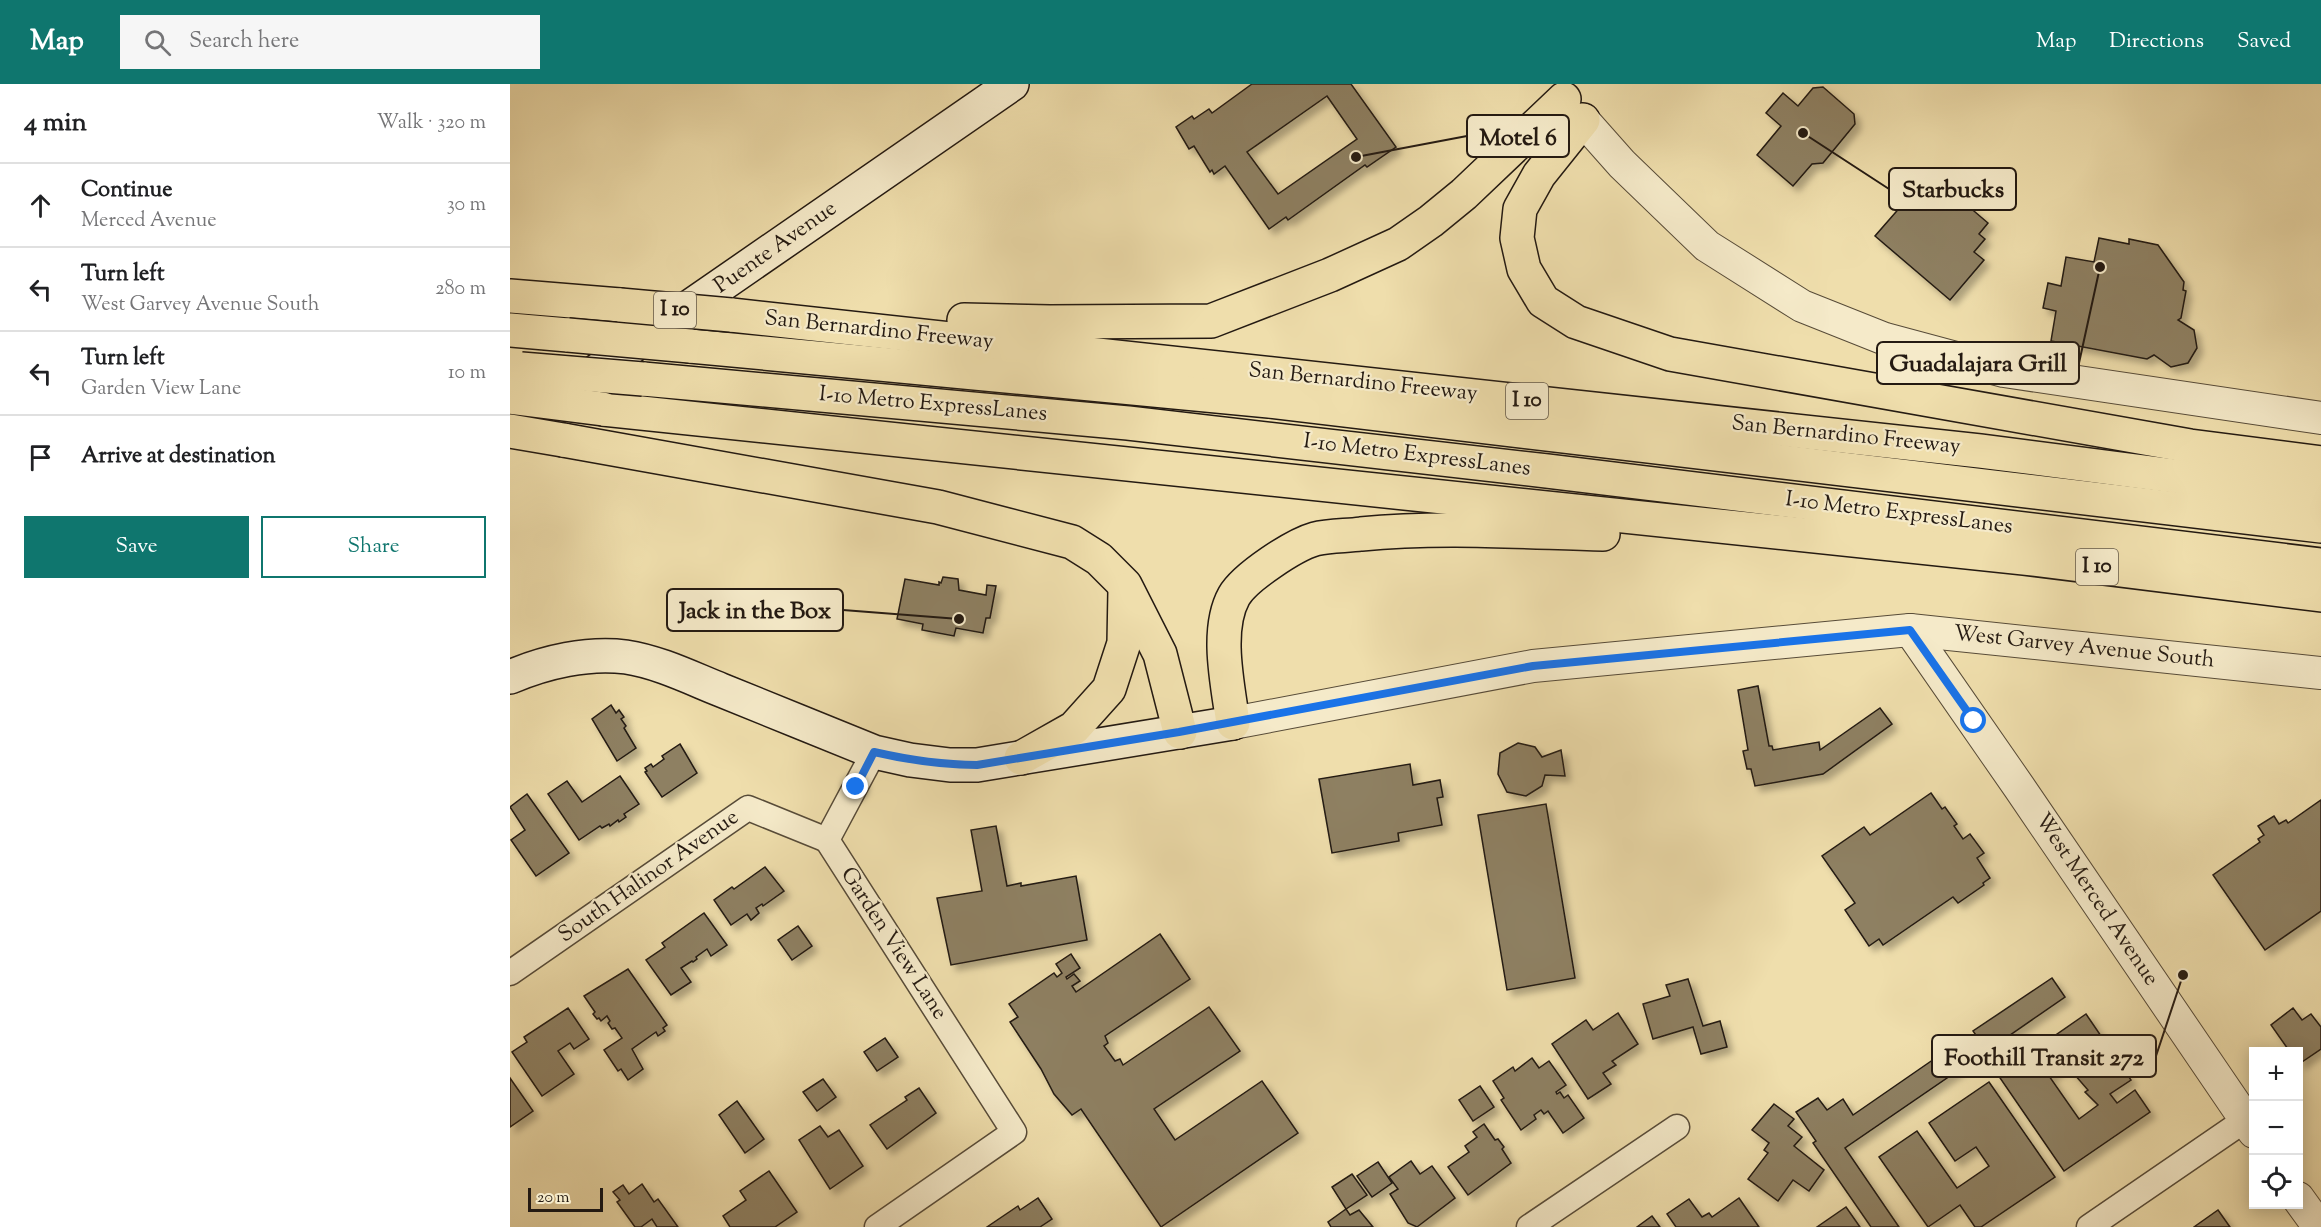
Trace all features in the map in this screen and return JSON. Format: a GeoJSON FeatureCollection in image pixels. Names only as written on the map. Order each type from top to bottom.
{"type":"FeatureCollection","features":[{"type":"Feature","properties":{"kind":"highway"},"geometry":{"type":"LineString","coordinates":[[731,315],[1038,322],[1211,321],[1330,275],[1398,244],[1464,194],[1566,101]]}},
{"type":"Feature","properties":{"kind":"highway"},"geometry":{"type":"LineString","coordinates":[[1566,101],[1539,175],[1520,208],[1517,238],[1524,269],[1543,301],[1576,322],[1670,354],[2190,446],[2321,463]]}},
{"type":"Feature","properties":{"kind":"highway","name":"San Bernardino Freeway"},"geometry":{"type":"LineString","coordinates":[[510,296],[731,315],[1980,451],[2321,495]]}},
{"type":"Feature","properties":{"kind":"highway","name":"I-10 Metro ExpressLanes"},"geometry":{"type":"LineString","coordinates":[[510,330],[1269,401],[2321,526]]}},
{"type":"Feature","properties":{"kind":"highway","name":"I-10 Metro ExpressLanes"},"geometry":{"type":"LineString","coordinates":[[514,378],[643,380],[1128,423],[1547,471],[2321,565]]}},
{"type":"Feature","properties":{"kind":"highway","name":"I 10"},"geometry":{"type":"LineString","coordinates":[[514,378],[603,409],[2024,558],[2321,594]]}},
{"type":"Feature","properties":{"kind":"highway"},"geometry":{"type":"LineString","coordinates":[[510,431],[949,509],[1072,542],[1099,559],[1125,585],[1160,654],[1179,732]]}},
{"type":"Feature","properties":{"kind":"highway"},"geometry":{"type":"LineString","coordinates":[[1233,723],[1224,655],[1227,618],[1234,595],[1285,552],[1316,539],[1387,531],[1458,530],[1874,543]]}},
{"type":"Feature","properties":{"kind":"highway"},"geometry":{"type":"LineString","coordinates":[[1021,758],[1074,728],[1109,689],[1124,643],[1125,585]]}},
{"type":"Feature","properties":{"kind":"main road","name":"Puente Avenue"},"geometry":{"type":"LineString","coordinates":[[510,431],[1012,84]]}},
{"type":"Feature","properties":{"kind":"main road","name":"West Garvey Avenue South"},"geometry":{"type":"LineString","coordinates":[[510,677],[526,670],[561,661],[594,656],[627,657],[670,670],[874,752],[910,760],[950,765],[977,765],[1233,723]]}},
{"type":"Feature","properties":{"kind":"street"},"geometry":{"type":"LineString","coordinates":[[1566,101],[1622,164],[1707,246],[1802,306],[1885,339],[2004,371],[2253,410],[2321,418]]}},
{"type":"Feature","properties":{"kind":"street","name":"West Garvey Avenue South"},"geometry":{"type":"LineString","coordinates":[[1233,723],[1533,666],[1910,630],[2321,673]]}},
{"type":"Feature","properties":{"kind":"street","name":"West Merced Avenue"},"geometry":{"type":"LineString","coordinates":[[1910,630],[2249,1126]]}},
{"type":"Feature","properties":{"kind":"street"},"geometry":{"type":"LineString","coordinates":[[827,840],[874,752]]}},
{"type":"Feature","properties":{"kind":"street","name":"South Halinor Avenue"},"geometry":{"type":"LineString","coordinates":[[510,973],[748,808],[827,840]]}},
{"type":"Feature","properties":{"kind":"street","name":"Garden View Lane"},"geometry":{"type":"LineString","coordinates":[[827,840],[1014,1132],[877,1227]]}},
{"type":"Feature","properties":{"kind":"street"},"geometry":{"type":"LineString","coordinates":[[2089,1227],[2249,1126]]}},
{"type":"Feature","properties":{"kind":"street"},"geometry":{"type":"LineString","coordinates":[[1529,1227],[1677,1127]]}},
{"type":"Feature","properties":{"kind":"street"},"geometry":{"type":"LineString","coordinates":[[2303,1205],[2319,1227]]}},
{"type":"Feature","properties":{"kind":"building"},"geometry":{"type":"Polygon","coordinates":[[[1252,84],[1351,84],[1396,147],[1367,167],[1365,165],[1288,220],[1286,217],[1269,229],[1225,166],[1214,174],[1212,170],[1210,172],[1194,146],[1189,149],[1176,127],[1192,116],[1194,119],[1209,109],[1212,113],[1252,84]],[[1327,96],[1247,152],[1278,194],[1357,139],[1327,96]]]}},
{"type":"Feature","properties":{"kind":"building"},"geometry":{"type":"Polygon","coordinates":[[[1823,87],[1854,114],[1855,124],[1823,163],[1812,164],[1793,186],[1757,155],[1781,126],[1766,113],[1783,93],[1798,106],[1813,88],[1823,87]]]}},
{"type":"Feature","properties":{"kind":"building"},"geometry":{"type":"Polygon","coordinates":[[[1934,177],[1988,223],[1979,234],[1985,239],[1974,252],[1984,260],[1950,300],[1875,236],[1909,197],[1914,201],[1934,177]]]}},
{"type":"Feature","properties":{"kind":"building"},"geometry":{"type":"Polygon","coordinates":[[[2099,238],[2129,244],[2129,239],[2158,245],[2184,282],[2183,290],[2186,291],[2181,318],[2178,320],[2194,330],[2197,348],[2188,363],[2171,367],[2154,355],[2147,359],[2051,341],[2056,311],[2043,308],[2048,283],[2061,286],[2066,257],[2094,262],[2099,238]]]}},
{"type":"Feature","properties":{"kind":"building"},"geometry":{"type":"Polygon","coordinates":[[[943,577],[958,579],[959,590],[986,595],[987,585],[996,586],[990,618],[986,618],[983,633],[956,628],[954,636],[922,630],[923,624],[897,619],[905,579],[939,585],[943,577]]]}},
{"type":"Feature","properties":{"kind":"building"},"geometry":{"type":"Polygon","coordinates":[[[1758,686],[1769,746],[1772,746],[1773,750],[1819,742],[1820,750],[1880,708],[1892,724],[1823,774],[1755,786],[1751,769],[1747,769],[1743,751],[1748,750],[1738,690],[1758,686]]]}},
{"type":"Feature","properties":{"kind":"building"},"geometry":{"type":"Polygon","coordinates":[[[611,705],[616,713],[619,710],[624,717],[621,719],[626,726],[624,728],[636,748],[617,761],[592,719],[611,705]]]}},
{"type":"Feature","properties":{"kind":"building"},"geometry":{"type":"Polygon","coordinates":[[[1518,743],[1535,747],[1542,757],[1561,750],[1565,776],[1545,775],[1542,786],[1526,796],[1507,792],[1498,774],[1500,753],[1518,743]]]}},
{"type":"Feature","properties":{"kind":"building"},"geometry":{"type":"Polygon","coordinates":[[[680,744],[697,773],[662,797],[645,772],[647,771],[645,768],[651,764],[653,767],[664,759],[662,756],[680,744]]]}},
{"type":"Feature","properties":{"kind":"building"},"geometry":{"type":"Polygon","coordinates":[[[1410,764],[1413,785],[1440,780],[1443,797],[1437,798],[1442,825],[1398,833],[1399,841],[1332,853],[1319,779],[1410,764]]]}},
{"type":"Feature","properties":{"kind":"building"},"geometry":{"type":"Polygon","coordinates":[[[620,776],[639,804],[624,814],[626,817],[619,822],[618,820],[602,828],[600,826],[579,840],[548,794],[567,781],[582,802],[620,776]]]}},
{"type":"Feature","properties":{"kind":"building"},"geometry":{"type":"Polygon","coordinates":[[[1931,793],[1942,809],[1945,807],[1957,824],[1954,826],[1963,839],[1970,834],[1984,853],[1977,858],[1990,878],[1983,883],[1984,885],[1958,903],[1953,897],[1883,945],[1879,939],[1869,946],[1845,910],[1855,903],[1822,856],[1864,827],[1870,835],[1931,793]]]}},
{"type":"Feature","properties":{"kind":"building"},"geometry":{"type":"Polygon","coordinates":[[[527,794],[569,853],[536,876],[511,840],[525,830],[510,807],[527,794]]]}},
{"type":"Feature","properties":{"kind":"building"},"geometry":{"type":"Polygon","coordinates":[[[2321,800],[2321,911],[2265,950],[2213,875],[2260,842],[2258,839],[2264,835],[2258,826],[2274,816],[2279,824],[2286,820],[2288,823],[2321,800]]]}},
{"type":"Feature","properties":{"kind":"building"},"geometry":{"type":"Polygon","coordinates":[[[1546,804],[1575,978],[1507,990],[1478,815],[1546,804]]]}},
{"type":"Feature","properties":{"kind":"building"},"geometry":{"type":"Polygon","coordinates":[[[996,826],[1007,886],[1021,883],[1021,886],[1076,876],[1087,940],[951,965],[937,898],[982,891],[971,830],[996,826]]]}},
{"type":"Feature","properties":{"kind":"building"},"geometry":{"type":"Polygon","coordinates":[[[765,867],[784,891],[763,906],[762,904],[756,908],[759,913],[751,920],[747,914],[731,925],[714,900],[765,867]]]}},
{"type":"Feature","properties":{"kind":"building"},"geometry":{"type":"Polygon","coordinates":[[[704,913],[727,945],[711,956],[707,949],[693,962],[681,968],[691,982],[671,995],[646,960],[665,947],[662,943],[704,913]]]}},
{"type":"Feature","properties":{"kind":"building"},"geometry":{"type":"Polygon","coordinates":[[[798,926],[812,946],[792,960],[778,940],[798,926]]]}},
{"type":"Feature","properties":{"kind":"building"},"geometry":{"type":"Polygon","coordinates":[[[1160,934],[1190,979],[1105,1036],[1108,1043],[1104,1046],[1115,1061],[1120,1059],[1123,1065],[1209,1007],[1240,1051],[1154,1109],[1175,1140],[1262,1081],[1298,1133],[1161,1227],[1081,1109],[1072,1115],[1054,1094],[1041,1069],[1010,1022],[1018,1017],[1009,1004],[1054,973],[1057,977],[1062,973],[1056,964],[1071,954],[1080,968],[1066,977],[1067,979],[1074,974],[1080,981],[1072,986],[1076,992],[1160,934]]]}},
{"type":"Feature","properties":{"kind":"building"},"geometry":{"type":"Polygon","coordinates":[[[628,969],[667,1025],[663,1028],[665,1031],[658,1036],[656,1032],[632,1049],[643,1069],[628,1080],[621,1069],[618,1071],[604,1050],[622,1038],[615,1028],[612,1029],[607,1016],[601,1021],[597,1019],[584,996],[628,969]]]}},
{"type":"Feature","properties":{"kind":"building"},"geometry":{"type":"Polygon","coordinates":[[[2052,978],[2065,997],[1987,1051],[1973,1031],[2052,978]]]}},
{"type":"Feature","properties":{"kind":"building"},"geometry":{"type":"Polygon","coordinates":[[[1688,979],[1703,1026],[1720,1021],[1727,1047],[1701,1054],[1693,1027],[1653,1039],[1643,1004],[1670,996],[1666,985],[1688,979]]]}},
{"type":"Feature","properties":{"kind":"building"},"geometry":{"type":"Polygon","coordinates":[[[568,1008],[589,1039],[574,1049],[570,1043],[558,1051],[574,1074],[542,1096],[512,1052],[527,1042],[524,1037],[568,1008]]]}},
{"type":"Feature","properties":{"kind":"building"},"geometry":{"type":"Polygon","coordinates":[[[2293,1008],[2302,1020],[2311,1014],[2321,1027],[2321,1049],[2303,1061],[2303,1047],[2286,1047],[2271,1025],[2293,1008]]]}},
{"type":"Feature","properties":{"kind":"building"},"geometry":{"type":"Polygon","coordinates":[[[1618,1013],[1638,1044],[1612,1061],[1616,1065],[1603,1073],[1611,1084],[1588,1099],[1552,1044],[1586,1020],[1593,1030],[1618,1013]]]}},
{"type":"Feature","properties":{"kind":"building"},"geometry":{"type":"Polygon","coordinates":[[[2086,1014],[2131,1080],[2110,1094],[2117,1103],[2135,1090],[2150,1112],[2064,1171],[1998,1075],[2086,1014]],[[2069,1063],[2049,1076],[2079,1119],[2098,1105],[2085,1092],[2088,1090],[2068,1067],[2069,1063]]]}},
{"type":"Feature","properties":{"kind":"building"},"geometry":{"type":"Polygon","coordinates":[[[1966,1037],[1979,1056],[1845,1148],[1899,1227],[1871,1227],[1813,1143],[1816,1141],[1796,1112],[1818,1098],[1827,1110],[1843,1099],[1853,1115],[1966,1037]]]}},
{"type":"Feature","properties":{"kind":"building"},"geometry":{"type":"Polygon","coordinates":[[[885,1038],[898,1057],[877,1071],[864,1052],[885,1038]]]}},
{"type":"Feature","properties":{"kind":"building"},"geometry":{"type":"Polygon","coordinates":[[[1532,1058],[1539,1068],[1549,1061],[1566,1085],[1556,1092],[1557,1094],[1560,1092],[1564,1098],[1568,1095],[1584,1118],[1563,1133],[1548,1111],[1544,1114],[1541,1110],[1534,1115],[1536,1119],[1521,1130],[1501,1100],[1504,1098],[1493,1081],[1513,1067],[1515,1071],[1532,1058]]]}},
{"type":"Feature","properties":{"kind":"building"},"geometry":{"type":"Polygon","coordinates":[[[510,1078],[533,1111],[510,1127],[510,1078]]]}},
{"type":"Feature","properties":{"kind":"building"},"geometry":{"type":"Polygon","coordinates":[[[823,1079],[836,1097],[817,1111],[803,1092],[823,1079]]]}},
{"type":"Feature","properties":{"kind":"building"},"geometry":{"type":"Polygon","coordinates":[[[1989,1082],[2055,1177],[1981,1227],[1975,1227],[1960,1205],[1928,1227],[1879,1157],[1917,1131],[1957,1188],[1989,1166],[1976,1147],[1955,1161],[1929,1123],[1989,1082]]]}},
{"type":"Feature","properties":{"kind":"building"},"geometry":{"type":"Polygon","coordinates":[[[1480,1086],[1494,1107],[1473,1121],[1459,1100],[1480,1086]]]}},
{"type":"Feature","properties":{"kind":"building"},"geometry":{"type":"Polygon","coordinates":[[[919,1088],[936,1113],[887,1149],[870,1125],[907,1100],[905,1097],[919,1088]]]}},
{"type":"Feature","properties":{"kind":"building"},"geometry":{"type":"Polygon","coordinates":[[[737,1101],[764,1139],[745,1153],[719,1115],[737,1101]]]}},
{"type":"Feature","properties":{"kind":"building"},"geometry":{"type":"Polygon","coordinates":[[[1774,1104],[1794,1119],[1788,1126],[1802,1137],[1794,1146],[1824,1170],[1809,1191],[1793,1180],[1778,1201],[1748,1179],[1768,1153],[1764,1150],[1769,1143],[1752,1130],[1774,1104]]]}},
{"type":"Feature","properties":{"kind":"building"},"geometry":{"type":"Polygon","coordinates":[[[1484,1124],[1495,1140],[1498,1139],[1504,1147],[1502,1149],[1511,1163],[1468,1195],[1448,1167],[1469,1152],[1465,1146],[1477,1137],[1473,1132],[1484,1124]]]}},
{"type":"Feature","properties":{"kind":"building"},"geometry":{"type":"Polygon","coordinates":[[[820,1126],[828,1137],[839,1130],[863,1166],[830,1189],[799,1140],[820,1126]]]}},
{"type":"Feature","properties":{"kind":"building"},"geometry":{"type":"Polygon","coordinates":[[[1411,1161],[1420,1174],[1432,1166],[1455,1198],[1417,1227],[1408,1223],[1390,1194],[1398,1189],[1389,1177],[1411,1161]]]}},
{"type":"Feature","properties":{"kind":"building"},"geometry":{"type":"Polygon","coordinates":[[[1378,1162],[1392,1183],[1372,1197],[1357,1176],[1378,1162]]]}},
{"type":"Feature","properties":{"kind":"building"},"geometry":{"type":"Polygon","coordinates":[[[769,1171],[797,1212],[775,1227],[730,1227],[723,1216],[746,1200],[740,1191],[769,1171]]]}},
{"type":"Feature","properties":{"kind":"building"},"geometry":{"type":"Polygon","coordinates":[[[1352,1174],[1367,1195],[1346,1209],[1332,1187],[1352,1174]]]}},
{"type":"Feature","properties":{"kind":"building"},"geometry":{"type":"Polygon","coordinates":[[[642,1184],[654,1202],[658,1199],[678,1227],[657,1227],[652,1219],[641,1227],[635,1227],[617,1202],[620,1200],[613,1192],[623,1185],[629,1194],[642,1184]]]}},
{"type":"Feature","properties":{"kind":"building"},"geometry":{"type":"Polygon","coordinates":[[[1038,1198],[1052,1219],[1040,1227],[987,1227],[1018,1206],[1020,1210],[1038,1198]]]}},
{"type":"Feature","properties":{"kind":"building"},"geometry":{"type":"Polygon","coordinates":[[[1739,1198],[1759,1227],[1676,1227],[1667,1214],[1689,1199],[1702,1217],[1709,1213],[1712,1217],[1739,1198]]]}},
{"type":"Feature","properties":{"kind":"building"},"geometry":{"type":"Polygon","coordinates":[[[1846,1207],[1860,1227],[1817,1227],[1846,1207]]]}},
{"type":"Feature","properties":{"kind":"building"},"geometry":{"type":"Polygon","coordinates":[[[1346,1209],[1350,1215],[1359,1210],[1373,1227],[1331,1227],[1328,1222],[1346,1209]]]}},
{"type":"Feature","properties":{"kind":"building"},"geometry":{"type":"Polygon","coordinates":[[[2218,1210],[2230,1227],[2194,1227],[2218,1210]]]}},
{"type":"Feature","properties":{"kind":"building"},"geometry":{"type":"Polygon","coordinates":[[[1652,1216],[1660,1227],[1637,1227],[1652,1216]]]}},
{"type":"Feature","properties":{"kind":"place","name":"Starbucks"},"geometry":{"type":"Point","coordinates":[1803,133]}},
{"type":"Feature","properties":{"kind":"place","name":"Motel 6"},"geometry":{"type":"Point","coordinates":[1356,157]}},
{"type":"Feature","properties":{"kind":"place","name":"Guadalajara Grill"},"geometry":{"type":"Point","coordinates":[2100,267]}},
{"type":"Feature","properties":{"kind":"place","name":"Jack in the Box"},"geometry":{"type":"Point","coordinates":[959,619]}},
{"type":"Feature","properties":{"kind":"place","name":"Foothill Transit 272"},"geometry":{"type":"Point","coordinates":[2183,975]}},
{"type":"Feature","properties":{"kind":"route"},"geometry":{"type":"LineString","coordinates":[[856,787],[874,752],[910,760],[950,765],[977,765],[1292,712],[1533,666],[1910,630],[1974,721]]}}]}
